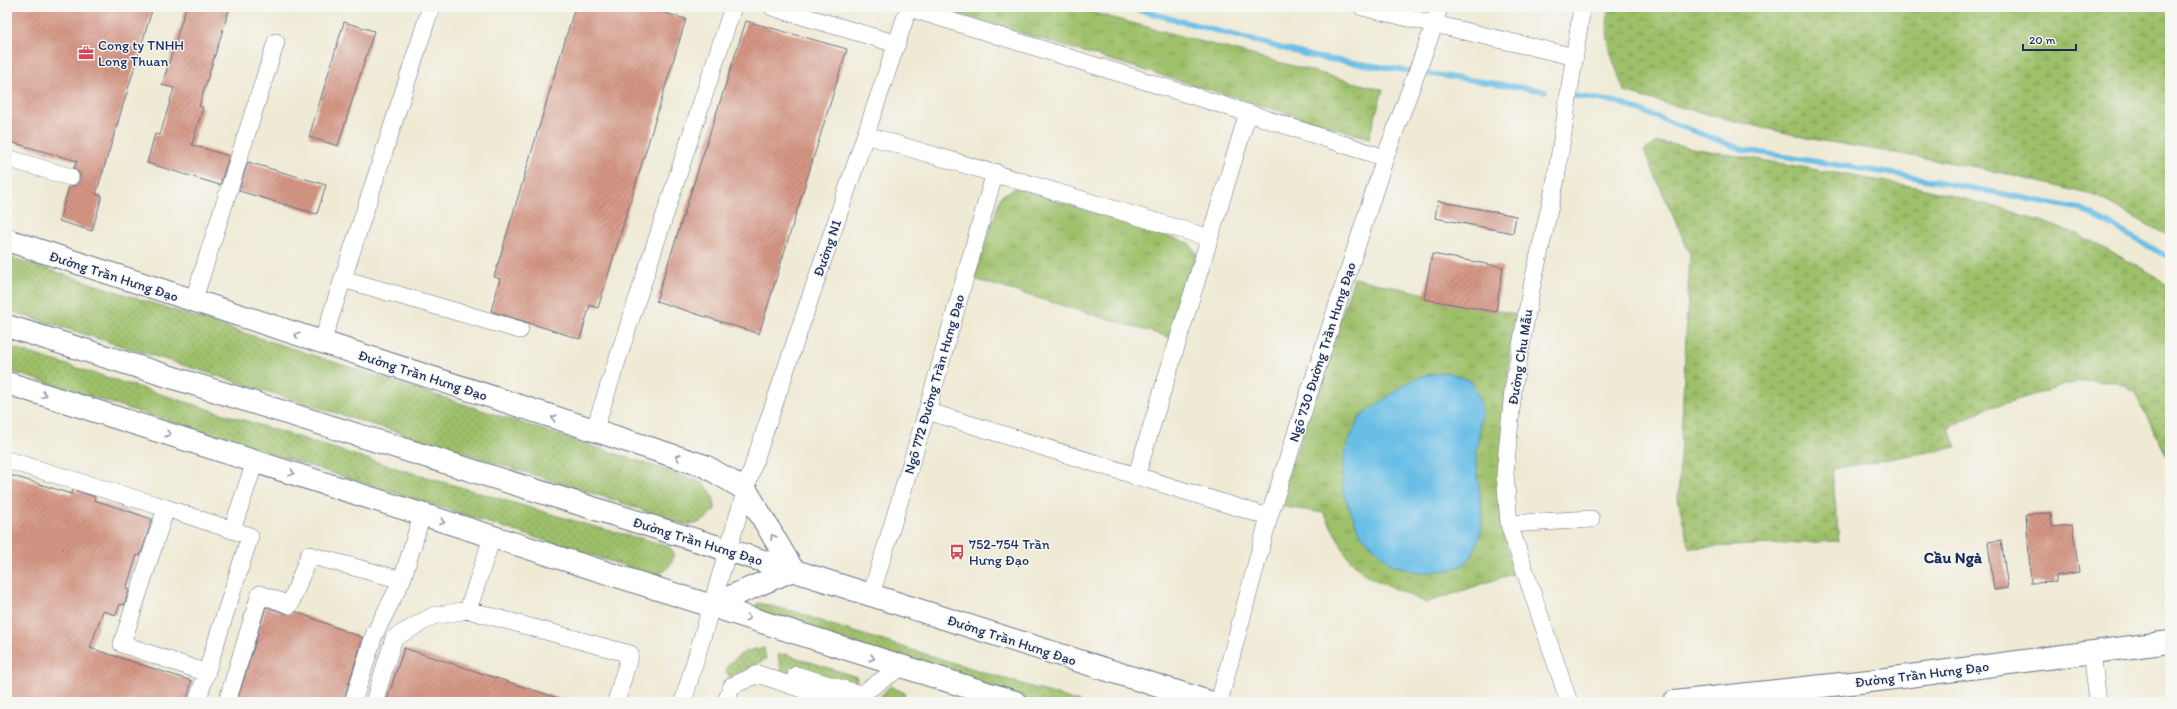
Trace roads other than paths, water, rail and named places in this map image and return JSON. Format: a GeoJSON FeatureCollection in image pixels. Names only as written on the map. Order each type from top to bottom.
{"type":"FeatureCollection","features":[{"type":"Feature","properties":{"kind":"main road","name":"Đường Trần Hưng Đạo"},"geometry":{"type":"LineString","coordinates":[[7,240],[193,302],[705,466],[746,490],[793,570]]}},
{"type":"Feature","properties":{"kind":"main road","name":"Đường Trần Hưng Đạo"},"geometry":{"type":"LineString","coordinates":[[7,326],[727,551],[793,570],[1209,702]]}},
{"type":"Feature","properties":{"kind":"main road"},"geometry":{"type":"LineString","coordinates":[[7,383],[492,538],[650,588],[711,605],[901,667],[1015,702]]}},
{"type":"Feature","properties":{"kind":"main road"},"geometry":{"type":"LineString","coordinates":[[711,605],[793,570]]}},
{"type":"Feature","properties":{"kind":"main road","name":"Đường Trần Hưng Đạo"},"geometry":{"type":"LineString","coordinates":[[1674,702],[1878,680],[2170,642]]}},
{"type":"Feature","properties":{"kind":"street"},"geometry":{"type":"LineString","coordinates":[[322,343],[431,7]]}},
{"type":"Feature","properties":{"kind":"street"},"geometry":{"type":"LineString","coordinates":[[594,431],[733,7]]}},
{"type":"Feature","properties":{"kind":"street"},"geometry":{"type":"LineString","coordinates":[[772,7],[897,44]]}},
{"type":"Feature","properties":{"kind":"street"},"geometry":{"type":"LineString","coordinates":[[909,7],[1248,113],[1385,158]]}},
{"type":"Feature","properties":{"kind":"street","name":"Đường N1"},"geometry":{"type":"LineString","coordinates":[[683,702],[746,490],[909,7]]}},
{"type":"Feature","properties":{"kind":"street"},"geometry":{"type":"LineString","coordinates":[[1362,7],[1437,15],[1575,57]]}},
{"type":"Feature","properties":{"kind":"street","name":"Đường Chu Mẫu"},"geometry":{"type":"LineString","coordinates":[[1569,702],[1509,524],[1505,472],[1514,390],[1531,290],[1556,179],[1582,7]]}},
{"type":"Feature","properties":{"kind":"street","name":"Ngõ 730 Đường Trần Hưng Đạo"},"geometry":{"type":"LineString","coordinates":[[1219,702],[1269,517],[1385,158],[1437,15]]}},
{"type":"Feature","properties":{"kind":"street"},"geometry":{"type":"LineString","coordinates":[[193,302],[276,42]]}},
{"type":"Feature","properties":{"kind":"street"},"geometry":{"type":"LineString","coordinates":[[1136,476],[1248,113]]}},
{"type":"Feature","properties":{"kind":"street"},"geometry":{"type":"LineString","coordinates":[[866,135],[994,172],[1210,238]]}},
{"type":"Feature","properties":{"kind":"street"},"geometry":{"type":"LineString","coordinates":[[7,158],[70,177]]}},
{"type":"Feature","properties":{"kind":"street","name":"Ngõ 772 Đường Trần Hưng Đạo"},"geometry":{"type":"LineString","coordinates":[[871,595],[927,411],[994,172]]}},
{"type":"Feature","properties":{"kind":"street"},"geometry":{"type":"LineString","coordinates":[[343,279],[520,330]]}},
{"type":"Feature","properties":{"kind":"street"},"geometry":{"type":"LineString","coordinates":[[927,411],[1269,517]]}},
{"type":"Feature","properties":{"kind":"street"},"geometry":{"type":"LineString","coordinates":[[7,460],[166,508],[250,536],[198,702]]}},
{"type":"Feature","properties":{"kind":"street"},"geometry":{"type":"LineString","coordinates":[[232,530],[255,462]]}},
{"type":"Feature","properties":{"kind":"street"},"geometry":{"type":"LineString","coordinates":[[166,508],[122,644],[207,673]]}},
{"type":"Feature","properties":{"kind":"street"},"geometry":{"type":"LineString","coordinates":[[353,702],[374,635],[402,580],[422,515]]}},
{"type":"Feature","properties":{"kind":"street"},"geometry":{"type":"LineString","coordinates":[[1509,524],[1591,519]]}},
{"type":"Feature","properties":{"kind":"street"},"geometry":{"type":"LineString","coordinates":[[468,610],[492,538]]}},
{"type":"Feature","properties":{"kind":"street"},"geometry":{"type":"LineString","coordinates":[[227,702],[260,594],[290,605],[309,555],[402,580]]}},
{"type":"Feature","properties":{"kind":"street"},"geometry":{"type":"LineString","coordinates":[[374,702],[394,638],[433,616],[468,610],[630,654],[616,702]]}},
{"type":"Feature","properties":{"kind":"street"},"geometry":{"type":"LineString","coordinates":[[2092,651],[2098,702]]}},
{"type":"Feature","properties":{"kind":"street"},"geometry":{"type":"LineString","coordinates":[[796,675],[856,693],[863,693],[874,688],[901,667]]}},
{"type":"Feature","properties":{"kind":"street"},"geometry":{"type":"LineString","coordinates":[[726,702],[732,686],[758,674],[839,702]]}},
{"type":"Feature","properties":{"kind":"water"},"geometry":{"type":"Polygon","coordinates":[[[1446,372],[1464,378],[1473,384],[1482,409],[1476,457],[1482,517],[1481,533],[1471,558],[1461,566],[1449,570],[1419,573],[1391,564],[1360,534],[1343,492],[1342,470],[1347,445],[1360,417],[1410,381],[1426,375],[1446,372]]]}},
{"type":"Feature","properties":{"kind":"waterway"},"geometry":{"type":"LineString","coordinates":[[1128,7],[1315,57],[1545,91]]}},
{"type":"Feature","properties":{"kind":"waterway"},"geometry":{"type":"LineString","coordinates":[[1574,96],[1617,102],[1744,150],[1919,178],[2081,209],[2170,258]]}},
{"type":"Feature","properties":{"kind":"place","name":"Cong ty TNHH Long Thuan"},"geometry":{"type":"Point","coordinates":[86,53]}},
{"type":"Feature","properties":{"kind":"place","name":"752-754 Trần Hưng Đạo"},"geometry":{"type":"Point","coordinates":[957,552]}},
{"type":"Feature","properties":{"kind":"district","name":"Cầu Ngà"},"geometry":{"type":"Point","coordinates":[1953,557]}}]}
